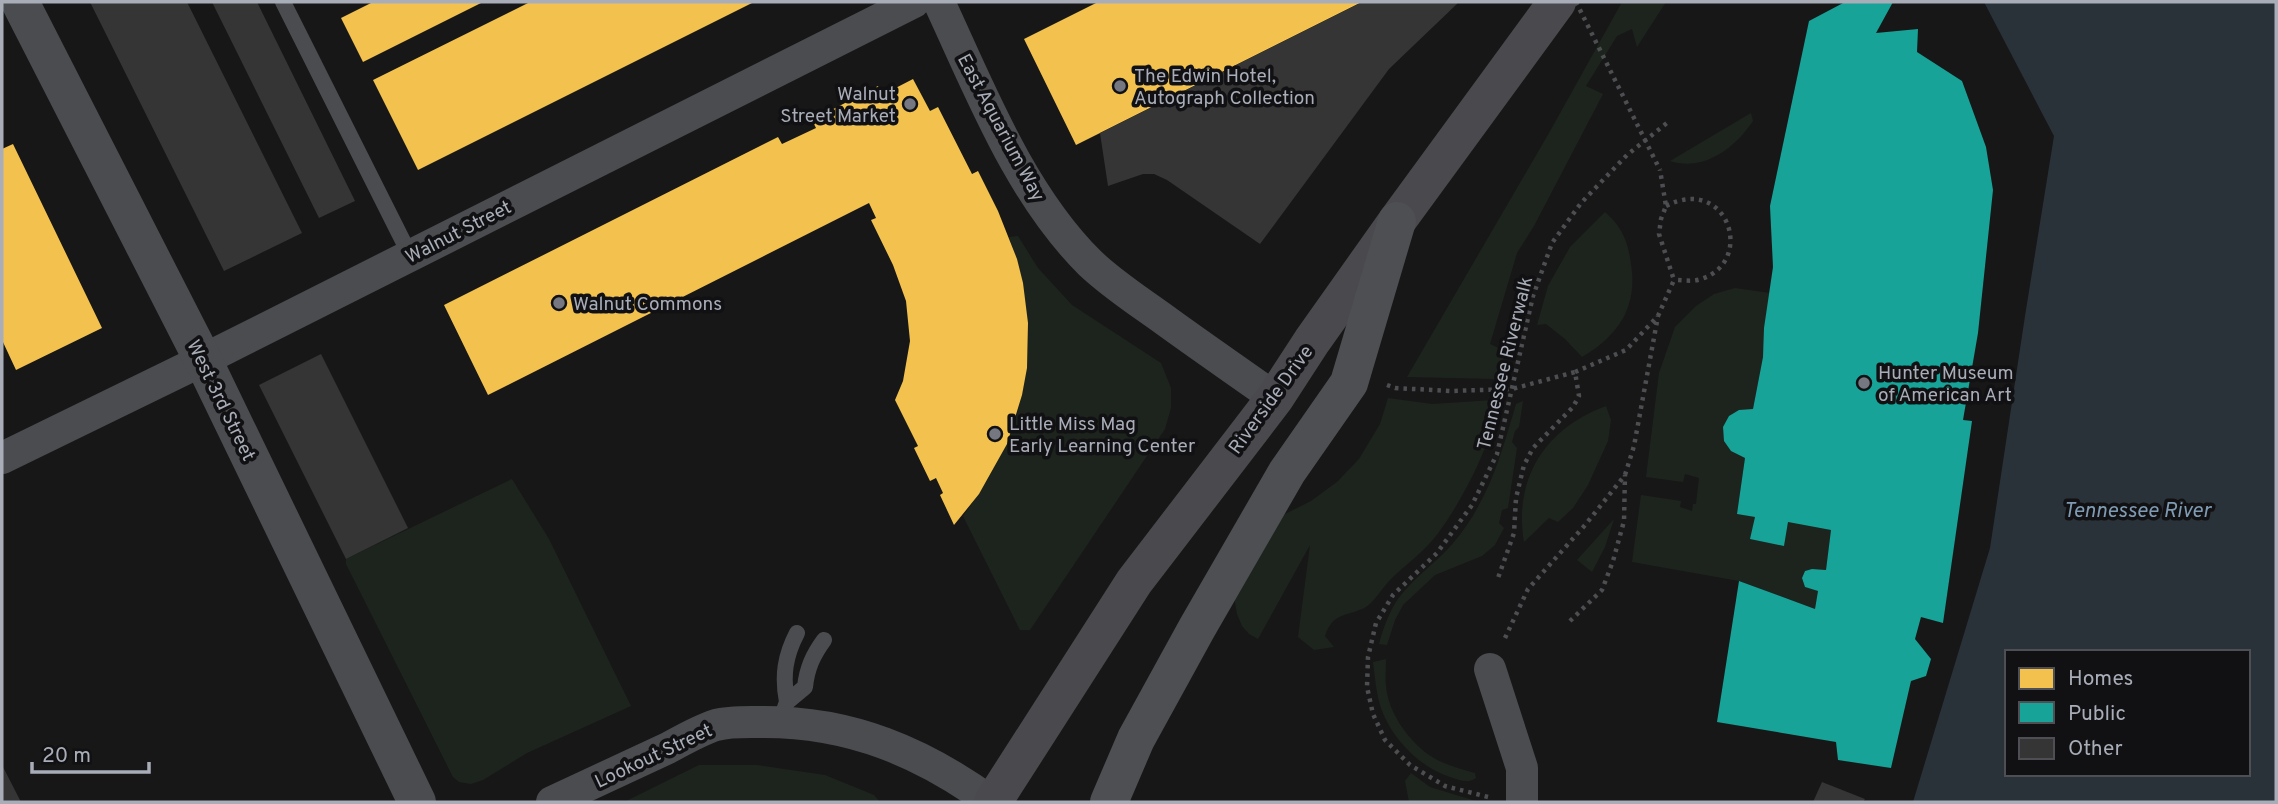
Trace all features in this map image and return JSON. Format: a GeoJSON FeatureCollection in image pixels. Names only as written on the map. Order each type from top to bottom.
{"type":"FeatureCollection","features":[{"type":"Feature","properties":{"kind":"main road","name":"Riverside Drive"},"geometry":{"type":"LineString","coordinates":[[992,802],[1134,582],[1275,398],[1397,221],[1557,2]]}},
{"type":"Feature","properties":{"kind":"main road"},"geometry":{"type":"LineString","coordinates":[[1109,802],[1136,738],[1197,628],[1287,472],[1349,383],[1397,221]]}},
{"type":"Feature","properties":{"kind":"street","name":"West 3rd Street"},"geometry":{"type":"LineString","coordinates":[[20,2],[203,360],[417,802]]}},
{"type":"Feature","properties":{"kind":"street","name":"Walnut Street"},"geometry":{"type":"LineString","coordinates":[[2,458],[203,360],[914,2]]}},
{"type":"Feature","properties":{"kind":"street","name":"East Aquarium Way"},"geometry":{"type":"LineString","coordinates":[[939,2],[1017,164],[1060,229],[1090,262],[1122,291],[1275,398]]}},
{"type":"Feature","properties":{"kind":"street"},"geometry":{"type":"LineString","coordinates":[[1490,669],[1522,768],[1509,801]]}},
{"type":"Feature","properties":{"kind":"street","name":"Lookout Street"},"geometry":{"type":"LineString","coordinates":[[552,802],[718,724],[784,712],[826,727],[871,738],[914,755],[955,776],[992,802]]}},
{"type":"Feature","properties":{"kind":"lane"},"geometry":{"type":"LineString","coordinates":[[283,2],[410,255]]}},
{"type":"Feature","properties":{"kind":"lane"},"geometry":{"type":"LineString","coordinates":[[784,712],[784,669],[788,650],[797,633]]}},
{"type":"Feature","properties":{"kind":"lane"},"geometry":{"type":"LineString","coordinates":[[784,712],[805,687],[807,669],[824,640]]}},
{"type":"Feature","properties":{"kind":"path"},"geometry":{"type":"LineString","coordinates":[[1570,621],[1602,590],[1613,561],[1624,522],[1625,475],[1634,446],[1658,316],[1674,279],[1660,234],[1661,219],[1667,206],[1660,170],[1576,2]]}},
{"type":"Feature","properties":{"kind":"path","name":"Tennessee Riverwalk"},"geometry":{"type":"LineString","coordinates":[[1509,801],[1445,786],[1410,765],[1385,740],[1373,715],[1367,687],[1368,657],[1376,623],[1393,595],[1437,553],[1472,505],[1497,454],[1533,296],[1552,243],[1581,203],[1628,155],[1667,123]]}},
{"type":"Feature","properties":{"kind":"path"},"geometry":{"type":"LineString","coordinates":[[1667,206],[1695,198],[1714,205],[1728,223],[1732,242],[1727,258],[1716,271],[1703,279],[1674,279]]}},
{"type":"Feature","properties":{"kind":"path"},"geometry":{"type":"LineString","coordinates":[[1379,382],[1395,388],[1437,391],[1512,389],[1576,372],[1626,350],[1658,316]]}},
{"type":"Feature","properties":{"kind":"path"},"geometry":{"type":"LineString","coordinates":[[1498,578],[1514,533],[1516,498],[1524,465],[1533,448],[1573,407],[1580,396],[1576,372]]}},
{"type":"Feature","properties":{"kind":"path"},"geometry":{"type":"LineString","coordinates":[[1490,669],[1528,589],[1625,475]]}},
{"type":"Feature","properties":{"kind":"shaded area"},"geometry":{"type":"Polygon","coordinates":[[[1622,2],[1666,2],[1637,47],[1632,29],[1617,36],[1586,86],[1603,94],[1534,226],[1517,253],[1490,344],[1509,353],[1503,377],[1407,377],[1549,133],[1622,2]]]}},
{"type":"Feature","properties":{"kind":"shaded area"},"geometry":{"type":"Polygon","coordinates":[[[1751,113],[1753,121],[1746,131],[1718,155],[1695,163],[1670,161],[1751,113]]]}},
{"type":"Feature","properties":{"kind":"shaded area"},"geometry":{"type":"Polygon","coordinates":[[[1605,212],[1616,223],[1626,241],[1631,264],[1631,294],[1623,319],[1615,330],[1582,357],[1546,324],[1537,325],[1548,286],[1570,247],[1605,212]]]}},
{"type":"Feature","properties":{"kind":"shaded area"},"geometry":{"type":"Polygon","coordinates":[[[1018,236],[1038,268],[1072,305],[1161,363],[1171,388],[1171,408],[1165,429],[1030,630],[1020,630],[963,516],[1003,450],[1016,416],[1024,382],[1028,348],[1026,312],[1020,275],[1009,237],[1018,236]]]}},
{"type":"Feature","properties":{"kind":"shaded area"},"geometry":{"type":"Polygon","coordinates":[[[1735,288],[1770,293],[1763,357],[1753,409],[1723,427],[1728,447],[1745,458],[1737,514],[1755,517],[1751,539],[1784,546],[1788,522],[1831,530],[1826,570],[1805,571],[1802,578],[1805,587],[1818,591],[1815,609],[1739,581],[1632,562],[1641,495],[1681,501],[1680,507],[1692,511],[1693,504],[1696,504],[1699,478],[1685,474],[1683,482],[1646,477],[1659,373],[1675,327],[1696,306],[1714,294],[1735,288]]]}},
{"type":"Feature","properties":{"kind":"shaded area"},"geometry":{"type":"Polygon","coordinates":[[[1388,398],[1432,404],[1494,400],[1494,415],[1483,453],[1451,515],[1430,543],[1391,579],[1369,605],[1332,622],[1325,636],[1334,647],[1314,650],[1298,637],[1310,545],[1258,639],[1249,634],[1237,614],[1234,596],[1281,516],[1311,501],[1337,482],[1359,459],[1380,424],[1388,398]]]}},
{"type":"Feature","properties":{"kind":"shaded area"},"geometry":{"type":"Polygon","coordinates":[[[1523,401],[1519,427],[1512,442],[1517,448],[1508,508],[1502,510],[1499,523],[1504,528],[1495,545],[1482,556],[1435,575],[1403,605],[1387,645],[1379,644],[1388,617],[1398,599],[1454,542],[1476,510],[1499,459],[1516,404],[1523,401]]]}},
{"type":"Feature","properties":{"kind":"shaded area"},"geometry":{"type":"Polygon","coordinates":[[[1606,406],[1611,420],[1608,441],[1588,485],[1573,508],[1558,522],[1549,518],[1524,542],[1524,497],[1538,458],[1566,428],[1606,406]]]}},
{"type":"Feature","properties":{"kind":"shaded area"},"geometry":{"type":"Polygon","coordinates":[[[512,479],[549,539],[631,706],[527,753],[483,780],[471,784],[459,782],[453,777],[346,564],[346,559],[512,479]]]}},
{"type":"Feature","properties":{"kind":"shaded area"},"geometry":{"type":"Polygon","coordinates":[[[1614,519],[1605,547],[1592,572],[1577,560],[1614,519]]]}},
{"type":"Feature","properties":{"kind":"shaded area"},"geometry":{"type":"Polygon","coordinates":[[[1386,659],[1388,696],[1395,715],[1407,733],[1429,755],[1445,764],[1475,773],[1476,778],[1463,781],[1427,766],[1398,739],[1385,717],[1377,689],[1373,662],[1386,659]]]}},
{"type":"Feature","properties":{"kind":"shaded area"},"geometry":{"type":"Polygon","coordinates":[[[699,765],[757,765],[825,775],[874,795],[880,802],[624,802],[699,765]]]}},
{"type":"Feature","properties":{"kind":"shaded area"},"geometry":{"type":"Polygon","coordinates":[[[1411,773],[1430,787],[1479,802],[1409,802],[1405,781],[1411,773]]]}},
{"type":"Feature","properties":{"kind":"water","name":"Tennessee River"},"geometry":{"type":"Polygon","coordinates":[[[1984,2],[2276,2],[2276,802],[1913,802],[1990,548],[2054,136],[1984,2]]]}},
{"type":"Feature","properties":{"kind":"building: Homes"},"geometry":{"type":"Polygon","coordinates":[[[373,2],[483,2],[363,62],[341,18],[373,2]]]}},
{"type":"Feature","properties":{"kind":"building: Homes"},"geometry":{"type":"Polygon","coordinates":[[[530,2],[754,2],[418,170],[373,80],[530,2]]]}},
{"type":"Feature","properties":{"kind":"building: Homes","name":"The Edwin Hotel, Autograph Collection"},"geometry":{"type":"Polygon","coordinates":[[[1098,2],[1362,2],[1076,145],[1024,39],[1098,2]]]}},
{"type":"Feature","properties":{"kind":"building: Homes","name":"Walnut Commons"},"geometry":{"type":"Polygon","coordinates":[[[913,79],[930,111],[938,107],[972,174],[978,171],[998,211],[1017,259],[1028,323],[1027,368],[1007,444],[979,494],[954,525],[940,495],[943,493],[936,478],[930,481],[914,448],[918,446],[895,400],[903,381],[910,341],[906,301],[893,265],[871,220],[876,218],[869,203],[488,395],[444,305],[778,137],[782,144],[816,128],[812,120],[878,86],[882,95],[913,79]]]}},
{"type":"Feature","properties":{"kind":"building: Homes"},"geometry":{"type":"Polygon","coordinates":[[[13,144],[102,328],[16,370],[2,340],[2,149],[13,144]]]}},
{"type":"Feature","properties":{"kind":"building: Public","name":"Hunter Museum of American Art"},"geometry":{"type":"Polygon","coordinates":[[[1845,2],[1893,2],[1876,33],[1918,29],[1917,52],[1962,81],[1986,147],[1993,190],[1978,333],[1963,420],[1972,421],[1943,623],[1921,617],[1915,639],[1931,659],[1926,676],[1911,681],[1891,768],[1838,760],[1836,742],[1717,722],[1739,581],[1815,609],[1818,591],[1805,587],[1802,578],[1805,571],[1826,570],[1831,530],[1788,522],[1784,546],[1750,539],[1755,517],[1737,514],[1745,458],[1731,451],[1724,441],[1723,427],[1729,416],[1739,410],[1753,409],[1763,357],[1764,328],[1773,267],[1770,206],[1809,21],[1845,2]]]}},
{"type":"Feature","properties":{"kind":"building: Other"},"geometry":{"type":"Polygon","coordinates":[[[90,2],[187,2],[302,233],[224,271],[90,2]]]}},
{"type":"Feature","properties":{"kind":"building: Other"},"geometry":{"type":"Polygon","coordinates":[[[212,2],[257,2],[355,201],[319,218],[212,2]]]}},
{"type":"Feature","properties":{"kind":"building: Other"},"geometry":{"type":"Polygon","coordinates":[[[1362,2],[1459,2],[1389,69],[1260,244],[1167,180],[1154,174],[1143,174],[1108,186],[1100,133],[1362,2]]]}},
{"type":"Feature","properties":{"kind":"building: Other"},"geometry":{"type":"Polygon","coordinates":[[[321,354],[408,528],[346,559],[259,385],[321,354]]]}},
{"type":"Feature","properties":{"kind":"building: Other"},"geometry":{"type":"Polygon","coordinates":[[[2,765],[21,802],[2,802],[2,765]]]}},
{"type":"Feature","properties":{"kind":"building: Other"},"geometry":{"type":"Polygon","coordinates":[[[1822,782],[1865,799],[1863,802],[1813,802],[1822,782]]]}},
{"type":"Feature","properties":{"kind":"place","name":"The Edwin Hotel, Autograph Collection"},"geometry":{"type":"Point","coordinates":[1120,86]}},
{"type":"Feature","properties":{"kind":"place","name":"Walnut Street Market"},"geometry":{"type":"Point","coordinates":[910,104]}},
{"type":"Feature","properties":{"kind":"place","name":"Walnut Commons"},"geometry":{"type":"Point","coordinates":[559,303]}},
{"type":"Feature","properties":{"kind":"place","name":"Hunter Museum of American Art"},"geometry":{"type":"Point","coordinates":[1864,383]}},
{"type":"Feature","properties":{"kind":"place","name":"Little Miss Mag Early Learning Center"},"geometry":{"type":"Point","coordinates":[995,434]}}]}
